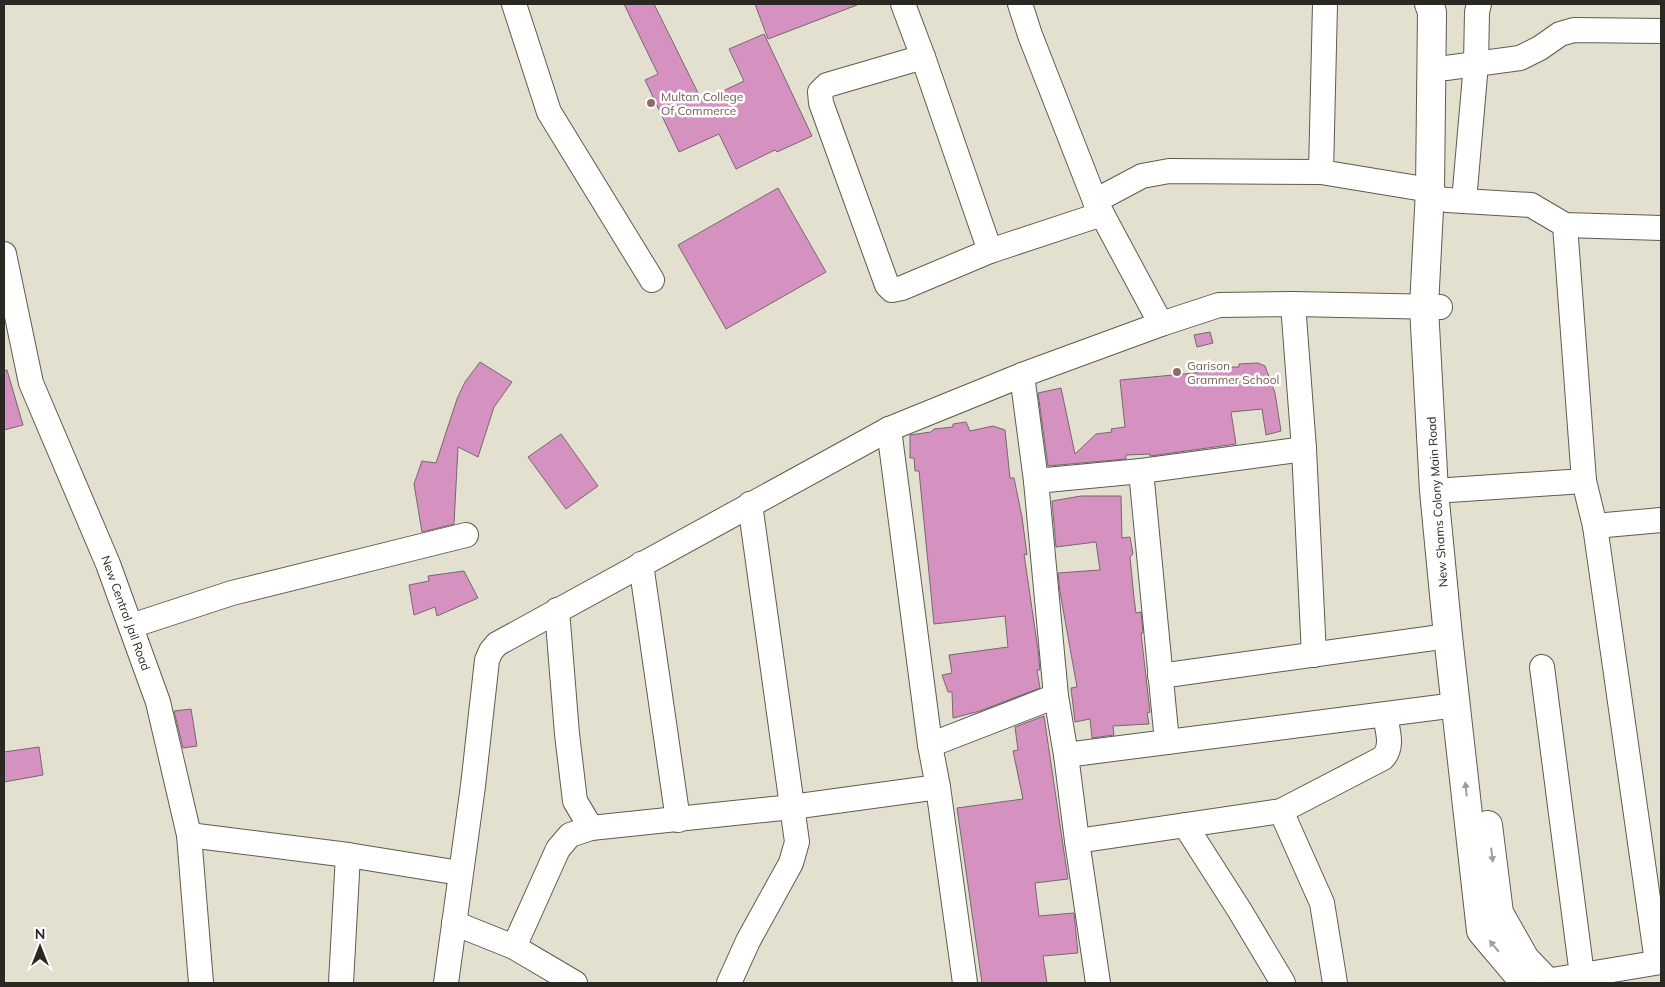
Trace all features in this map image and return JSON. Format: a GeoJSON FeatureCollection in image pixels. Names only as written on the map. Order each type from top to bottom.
{"type":"FeatureCollection","features":[{"type":"Feature","properties":{"kind":"main road","name":"New Shams Colony Main Road"},"geometry":{"type":"LineString","coordinates":[[1429,4],[1432,12],[1438,68],[1443,197],[1432,307],[1443,491],[1448,636],[1481,931],[1540,983]]}},
{"type":"Feature","properties":{"kind":"main road","name":"New Shams Colony Main Road"},"geometry":{"type":"LineString","coordinates":[[1438,68],[1449,4]]}},
{"type":"Feature","properties":{"kind":"main road","name":"New Shams Colony Main Road"},"geometry":{"type":"LineString","coordinates":[[1443,491],[1473,705],[1499,913],[1540,983]]}},
{"type":"Feature","properties":{"kind":"street"},"geometry":{"type":"LineString","coordinates":[[514,4],[550,112],[652,280]]}},
{"type":"Feature","properties":{"kind":"street"},"geometry":{"type":"LineString","coordinates":[[903,4],[990,252]]}},
{"type":"Feature","properties":{"kind":"street"},"geometry":{"type":"LineString","coordinates":[[1020,4],[1030,35],[1098,207],[1161,324]]}},
{"type":"Feature","properties":{"kind":"street"},"geometry":{"type":"LineString","coordinates":[[1321,172],[1325,4]]}},
{"type":"Feature","properties":{"kind":"street"},"geometry":{"type":"LineString","coordinates":[[1443,197],[1476,64],[1478,4]]}},
{"type":"Feature","properties":{"kind":"street"},"geometry":{"type":"LineString","coordinates":[[1438,68],[1520,58],[1540,48],[1560,34],[1574,30],[1661,31]]}},
{"type":"Feature","properties":{"kind":"street"},"geometry":{"type":"LineString","coordinates":[[923,57],[827,85],[820,92],[821,103],[887,285],[892,290],[902,288],[1098,207],[1142,176],[1170,171],[1321,172],[1443,197],[1531,205],[1565,225],[1661,228]]}},
{"type":"Feature","properties":{"kind":"street"},"geometry":{"type":"LineString","coordinates":[[1540,983],[1582,975],[1622,976],[1659,962],[1652,859],[1594,526],[1584,481],[1565,225]]}},
{"type":"Feature","properties":{"kind":"street","name":"New Central Jail Road"},"geometry":{"type":"LineString","coordinates":[[4,254],[12,334],[108,564],[158,702],[189,835],[202,983]]}},
{"type":"Feature","properties":{"kind":"street"},"geometry":{"type":"LineString","coordinates":[[446,983],[473,786],[487,660],[497,644],[889,429],[1022,375],[1161,324],[1219,305],[1292,304],[1432,307]]}},
{"type":"Feature","properties":{"kind":"street"},"geometry":{"type":"LineString","coordinates":[[1292,304],[1304,449],[1314,655]]}},
{"type":"Feature","properties":{"kind":"street"},"geometry":{"type":"LineString","coordinates":[[1022,375],[1036,481],[1056,696],[1098,983]]}},
{"type":"Feature","properties":{"kind":"street"},"geometry":{"type":"LineString","coordinates":[[889,429],[930,744],[938,787],[965,983]]}},
{"type":"Feature","properties":{"kind":"street"},"geometry":{"type":"LineString","coordinates":[[1036,481],[1141,472],[1304,449]]}},
{"type":"Feature","properties":{"kind":"street"},"geometry":{"type":"LineString","coordinates":[[1141,472],[1167,742]]}},
{"type":"Feature","properties":{"kind":"street"},"geometry":{"type":"LineString","coordinates":[[1443,491],[1584,481]]}},
{"type":"Feature","properties":{"kind":"street"},"geometry":{"type":"LineString","coordinates":[[729,983],[748,941],[791,864],[797,842],[750,504]]}},
{"type":"Feature","properties":{"kind":"street"},"geometry":{"type":"LineString","coordinates":[[1594,526],[1661,520]]}},
{"type":"Feature","properties":{"kind":"street"},"geometry":{"type":"LineString","coordinates":[[130,626],[232,594],[466,535]]}},
{"type":"Feature","properties":{"kind":"street"},"geometry":{"type":"LineString","coordinates":[[641,564],[678,820]]}},
{"type":"Feature","properties":{"kind":"street"},"geometry":{"type":"LineString","coordinates":[[557,610],[567,734],[575,801],[591,828]]}},
{"type":"Feature","properties":{"kind":"street"},"geometry":{"type":"LineString","coordinates":[[1160,676],[1448,636]]}},
{"type":"Feature","properties":{"kind":"street"},"geometry":{"type":"LineString","coordinates":[[1542,668],[1582,975]]}},
{"type":"Feature","properties":{"kind":"street"},"geometry":{"type":"LineString","coordinates":[[930,744],[1056,696]]}},
{"type":"Feature","properties":{"kind":"street"},"geometry":{"type":"LineString","coordinates":[[1066,755],[1456,706]]}},
{"type":"Feature","properties":{"kind":"street"},"geometry":{"type":"LineString","coordinates":[[1076,841],[1281,811],[1383,758],[1388,752],[1390,742],[1385,715]]}},
{"type":"Feature","properties":{"kind":"street"},"geometry":{"type":"LineString","coordinates":[[514,947],[558,849],[570,835],[591,828],[792,807],[938,787]]}},
{"type":"Feature","properties":{"kind":"street"},"geometry":{"type":"LineString","coordinates":[[1281,811],[1322,903],[1334,983]]}},
{"type":"Feature","properties":{"kind":"street"},"geometry":{"type":"LineString","coordinates":[[1184,825],[1240,911],[1283,983]]}},
{"type":"Feature","properties":{"kind":"street"},"geometry":{"type":"LineString","coordinates":[[189,835],[348,854],[460,873]]}},
{"type":"Feature","properties":{"kind":"street"},"geometry":{"type":"LineString","coordinates":[[341,983],[348,854]]}},
{"type":"Feature","properties":{"kind":"street"},"geometry":{"type":"LineString","coordinates":[[454,923],[514,947],[575,983]]}},
{"type":"Feature","properties":{"kind":"building"},"geometry":{"type":"Polygon","coordinates":[[[624,4],[654,4],[702,101],[744,81],[729,49],[764,34],[812,136],[777,152],[775,150],[736,169],[719,134],[679,152],[645,80],[658,74],[624,4]]]}},
{"type":"Feature","properties":{"kind":"building"},"geometry":{"type":"Polygon","coordinates":[[[755,4],[857,4],[857,5],[768,39],[755,4]]]}},
{"type":"Feature","properties":{"kind":"building"},"geometry":{"type":"Polygon","coordinates":[[[778,188],[826,272],[726,329],[678,245],[778,188]]]}},
{"type":"Feature","properties":{"kind":"building"},"geometry":{"type":"Polygon","coordinates":[[[1210,332],[1213,343],[1197,347],[1194,335],[1210,332]]]}},
{"type":"Feature","properties":{"kind":"building"},"geometry":{"type":"Polygon","coordinates":[[[480,362],[512,382],[494,407],[478,457],[458,447],[454,524],[422,532],[414,484],[422,461],[436,463],[457,399],[465,382],[480,362]]]}},
{"type":"Feature","properties":{"kind":"building"},"geometry":{"type":"Polygon","coordinates":[[[1258,363],[1265,366],[1275,393],[1281,431],[1266,435],[1262,409],[1231,412],[1236,444],[1150,456],[1150,454],[1126,455],[1126,459],[1048,466],[1038,393],[1061,388],[1075,454],[1096,434],[1112,432],[1111,429],[1125,427],[1120,380],[1226,370],[1226,367],[1239,367],[1239,364],[1258,363]]]}},
{"type":"Feature","properties":{"kind":"building"},"geometry":{"type":"Polygon","coordinates":[[[7,370],[23,425],[4,430],[4,371],[7,370]]]}},
{"type":"Feature","properties":{"kind":"building"},"geometry":{"type":"Polygon","coordinates":[[[966,422],[970,431],[993,426],[1005,430],[1010,478],[1014,478],[1022,517],[1027,555],[1024,554],[1038,650],[1040,670],[1037,670],[1040,688],[980,711],[953,718],[952,692],[948,692],[942,675],[952,673],[949,655],[1008,647],[1005,616],[934,624],[919,471],[915,471],[914,458],[910,458],[910,435],[931,432],[934,429],[953,427],[953,424],[966,422]]]}},
{"type":"Feature","properties":{"kind":"building"},"geometry":{"type":"Polygon","coordinates":[[[561,434],[598,486],[566,509],[528,457],[561,434]]]}},
{"type":"Feature","properties":{"kind":"building"},"geometry":{"type":"Polygon","coordinates":[[[1081,496],[1121,496],[1122,538],[1130,537],[1133,554],[1130,557],[1134,598],[1136,613],[1141,612],[1143,633],[1141,633],[1150,712],[1147,713],[1149,724],[1113,726],[1114,735],[1092,738],[1090,719],[1075,722],[1071,688],[1077,687],[1058,573],[1100,570],[1096,542],[1056,547],[1052,501],[1081,496]]]}},
{"type":"Feature","properties":{"kind":"building"},"geometry":{"type":"Polygon","coordinates":[[[464,571],[478,598],[437,616],[435,607],[414,615],[409,585],[429,581],[428,576],[464,571]]]}},
{"type":"Feature","properties":{"kind":"building"},"geometry":{"type":"Polygon","coordinates":[[[191,709],[197,746],[183,748],[174,711],[191,709]]]}},
{"type":"Feature","properties":{"kind":"building"},"geometry":{"type":"Polygon","coordinates":[[[1044,716],[1068,879],[1035,883],[1039,916],[1074,913],[1078,953],[1043,956],[1047,983],[982,983],[957,808],[1023,799],[1013,751],[1018,750],[1015,727],[1044,716]]]}},
{"type":"Feature","properties":{"kind":"building"},"geometry":{"type":"Polygon","coordinates":[[[39,747],[43,775],[4,782],[4,752],[39,747]]]}},
{"type":"Feature","properties":{"kind":"place","name":"Multan College Of Commerce"},"geometry":{"type":"Point","coordinates":[651,103]}},
{"type":"Feature","properties":{"kind":"place","name":"Garison Grammer School"},"geometry":{"type":"Point","coordinates":[1177,372]}}]}
